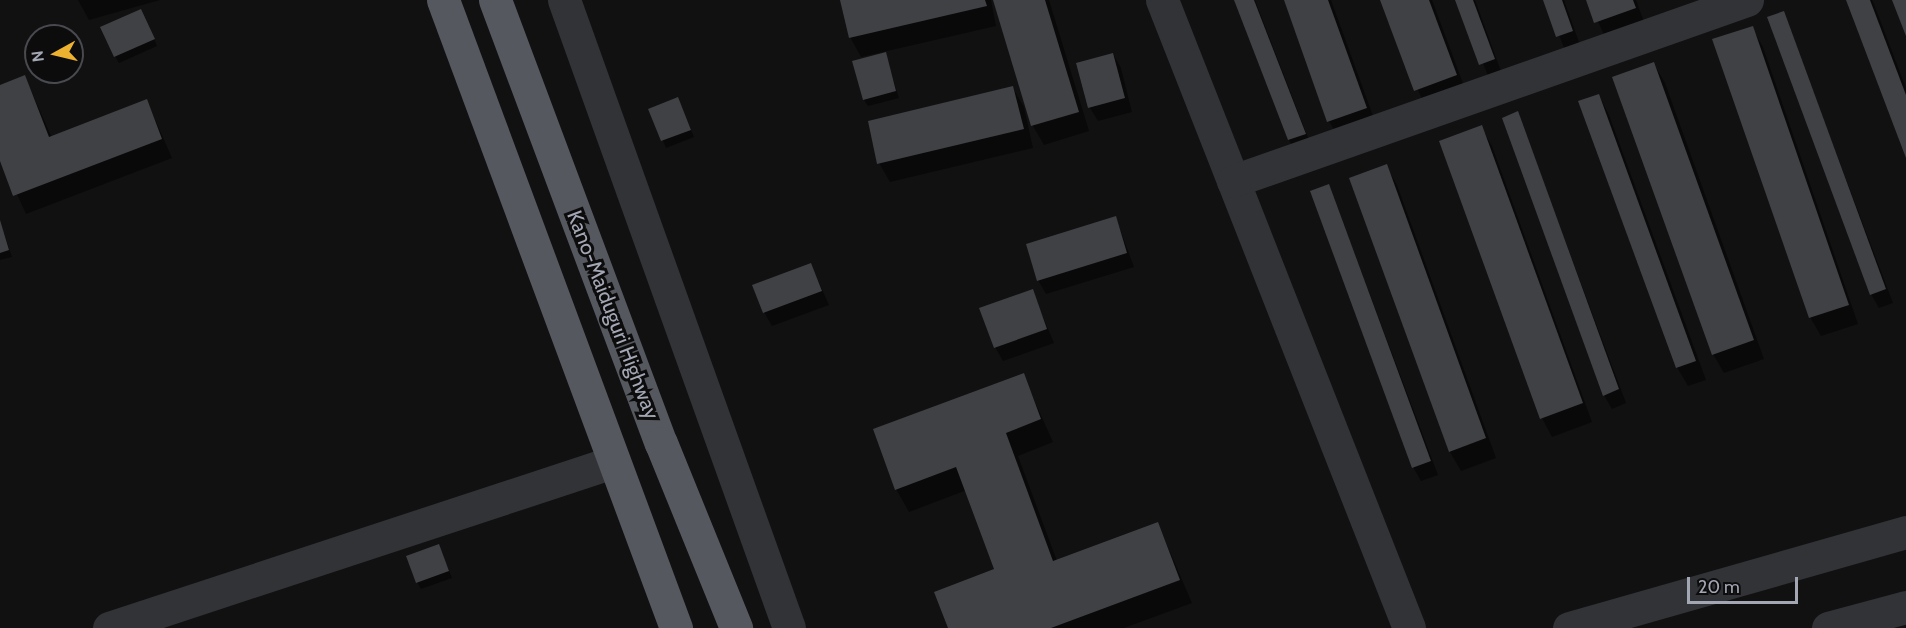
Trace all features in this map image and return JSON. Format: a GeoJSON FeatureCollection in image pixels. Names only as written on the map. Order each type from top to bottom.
{"type":"FeatureCollection","features":[{"type":"Feature","properties":{"kind":"highway"},"geometry":{"type":"LineString","coordinates":[[443,0],[676,628]]}},
{"type":"Feature","properties":{"kind":"highway","name":"Kano-Maiduguri Highway"},"geometry":{"type":"LineString","coordinates":[[495,0],[662,443],[736,628]]}},
{"type":"Feature","properties":{"kind":"street"},"geometry":{"type":"LineString","coordinates":[[564,0],[789,628]]}},
{"type":"Feature","properties":{"kind":"street"},"geometry":{"type":"LineString","coordinates":[[1162,0],[1409,628]]}},
{"type":"Feature","properties":{"kind":"street"},"geometry":{"type":"LineString","coordinates":[[1233,181],[1747,0]]}},
{"type":"Feature","properties":{"kind":"street"},"geometry":{"type":"LineString","coordinates":[[109,628],[613,462]]}},
{"type":"Feature","properties":{"kind":"street"},"geometry":{"type":"LineString","coordinates":[[1569,628],[1906,532]]}},
{"type":"Feature","properties":{"kind":"street"},"geometry":{"type":"LineString","coordinates":[[1828,628],[1906,607]]}},
{"type":"Feature","properties":{"kind":"building"},"geometry":{"type":"Polygon","coordinates":[[[840,0],[985,0],[987,6],[849,38],[840,0]]]}},
{"type":"Feature","properties":{"kind":"building"},"geometry":{"type":"Polygon","coordinates":[[[993,0],[1045,0],[1079,112],[1031,126],[993,0]]]}},
{"type":"Feature","properties":{"kind":"building"},"geometry":{"type":"Polygon","coordinates":[[[1234,0],[1254,0],[1306,134],[1288,140],[1234,0]]]}},
{"type":"Feature","properties":{"kind":"building"},"geometry":{"type":"Polygon","coordinates":[[[1284,0],[1328,0],[1367,108],[1327,122],[1284,0]]]}},
{"type":"Feature","properties":{"kind":"building"},"geometry":{"type":"Polygon","coordinates":[[[1380,0],[1429,0],[1457,75],[1414,91],[1380,0]]]}},
{"type":"Feature","properties":{"kind":"building"},"geometry":{"type":"Polygon","coordinates":[[[1455,0],[1473,0],[1495,59],[1479,65],[1455,0]]]}},
{"type":"Feature","properties":{"kind":"building"},"geometry":{"type":"Polygon","coordinates":[[[1543,0],[1562,0],[1573,31],[1556,37],[1543,0]]]}},
{"type":"Feature","properties":{"kind":"building"},"geometry":{"type":"Polygon","coordinates":[[[1586,0],[1633,0],[1636,8],[1594,23],[1586,0]]]}},
{"type":"Feature","properties":{"kind":"building"},"geometry":{"type":"Polygon","coordinates":[[[1846,0],[1870,0],[1906,95],[1906,158],[1846,0]]]}},
{"type":"Feature","properties":{"kind":"building"},"geometry":{"type":"Polygon","coordinates":[[[1892,0],[1906,0],[1906,36],[1892,0]]]}},
{"type":"Feature","properties":{"kind":"building"},"geometry":{"type":"Polygon","coordinates":[[[141,9],[155,39],[114,57],[100,27],[141,9]]]}},
{"type":"Feature","properties":{"kind":"building"},"geometry":{"type":"Polygon","coordinates":[[[1784,11],[1886,289],[1870,295],[1767,17],[1784,11]]]}},
{"type":"Feature","properties":{"kind":"building"},"geometry":{"type":"Polygon","coordinates":[[[1753,26],[1849,305],[1809,318],[1712,39],[1753,26]]]}},
{"type":"Feature","properties":{"kind":"building"},"geometry":{"type":"Polygon","coordinates":[[[886,52],[896,91],[863,100],[852,61],[886,52]]]}},
{"type":"Feature","properties":{"kind":"building"},"geometry":{"type":"Polygon","coordinates":[[[1113,53],[1125,98],[1088,108],[1076,63],[1113,53]]]}},
{"type":"Feature","properties":{"kind":"building"},"geometry":{"type":"Polygon","coordinates":[[[1654,62],[1754,340],[1712,355],[1612,77],[1654,62]]]}},
{"type":"Feature","properties":{"kind":"building"},"geometry":{"type":"Polygon","coordinates":[[[24,75],[24,84],[28,84],[49,137],[147,99],[162,139],[13,196],[0,161],[0,85],[24,75]]]}},
{"type":"Feature","properties":{"kind":"building"},"geometry":{"type":"Polygon","coordinates":[[[1013,86],[1024,129],[877,164],[868,121],[1013,86]]]}},
{"type":"Feature","properties":{"kind":"building"},"geometry":{"type":"Polygon","coordinates":[[[1599,94],[1696,361],[1676,368],[1578,101],[1599,94]]]}},
{"type":"Feature","properties":{"kind":"building"},"geometry":{"type":"Polygon","coordinates":[[[678,97],[691,130],[661,141],[648,109],[678,97]]]}},
{"type":"Feature","properties":{"kind":"building"},"geometry":{"type":"Polygon","coordinates":[[[1518,111],[1619,389],[1603,396],[1502,118],[1518,111]]]}},
{"type":"Feature","properties":{"kind":"building"},"geometry":{"type":"Polygon","coordinates":[[[1482,125],[1583,403],[1540,419],[1439,141],[1482,125]]]}},
{"type":"Feature","properties":{"kind":"building"},"geometry":{"type":"Polygon","coordinates":[[[1387,164],[1486,438],[1449,452],[1349,178],[1387,164]]]}},
{"type":"Feature","properties":{"kind":"building"},"geometry":{"type":"Polygon","coordinates":[[[1329,184],[1431,461],[1412,468],[1310,191],[1329,184]]]}},
{"type":"Feature","properties":{"kind":"building"},"geometry":{"type":"Polygon","coordinates":[[[1116,216],[1127,253],[1037,281],[1026,244],[1116,216]]]}},
{"type":"Feature","properties":{"kind":"building"},"geometry":{"type":"Polygon","coordinates":[[[0,220],[9,250],[0,253],[0,220]]]}},
{"type":"Feature","properties":{"kind":"building"},"geometry":{"type":"Polygon","coordinates":[[[811,263],[822,291],[763,313],[752,285],[811,263]]]}},
{"type":"Feature","properties":{"kind":"building"},"geometry":{"type":"Polygon","coordinates":[[[1033,289],[1047,329],[994,348],[979,308],[1033,289]]]}},
{"type":"Feature","properties":{"kind":"building"},"geometry":{"type":"Polygon","coordinates":[[[1024,373],[1041,419],[1006,433],[1053,561],[1158,522],[1180,580],[1051,628],[948,628],[934,592],[994,569],[956,467],[895,490],[873,429],[1024,373]]]}},
{"type":"Feature","properties":{"kind":"building"},"geometry":{"type":"Polygon","coordinates":[[[439,544],[449,571],[416,583],[406,556],[439,544]]]}}]}
